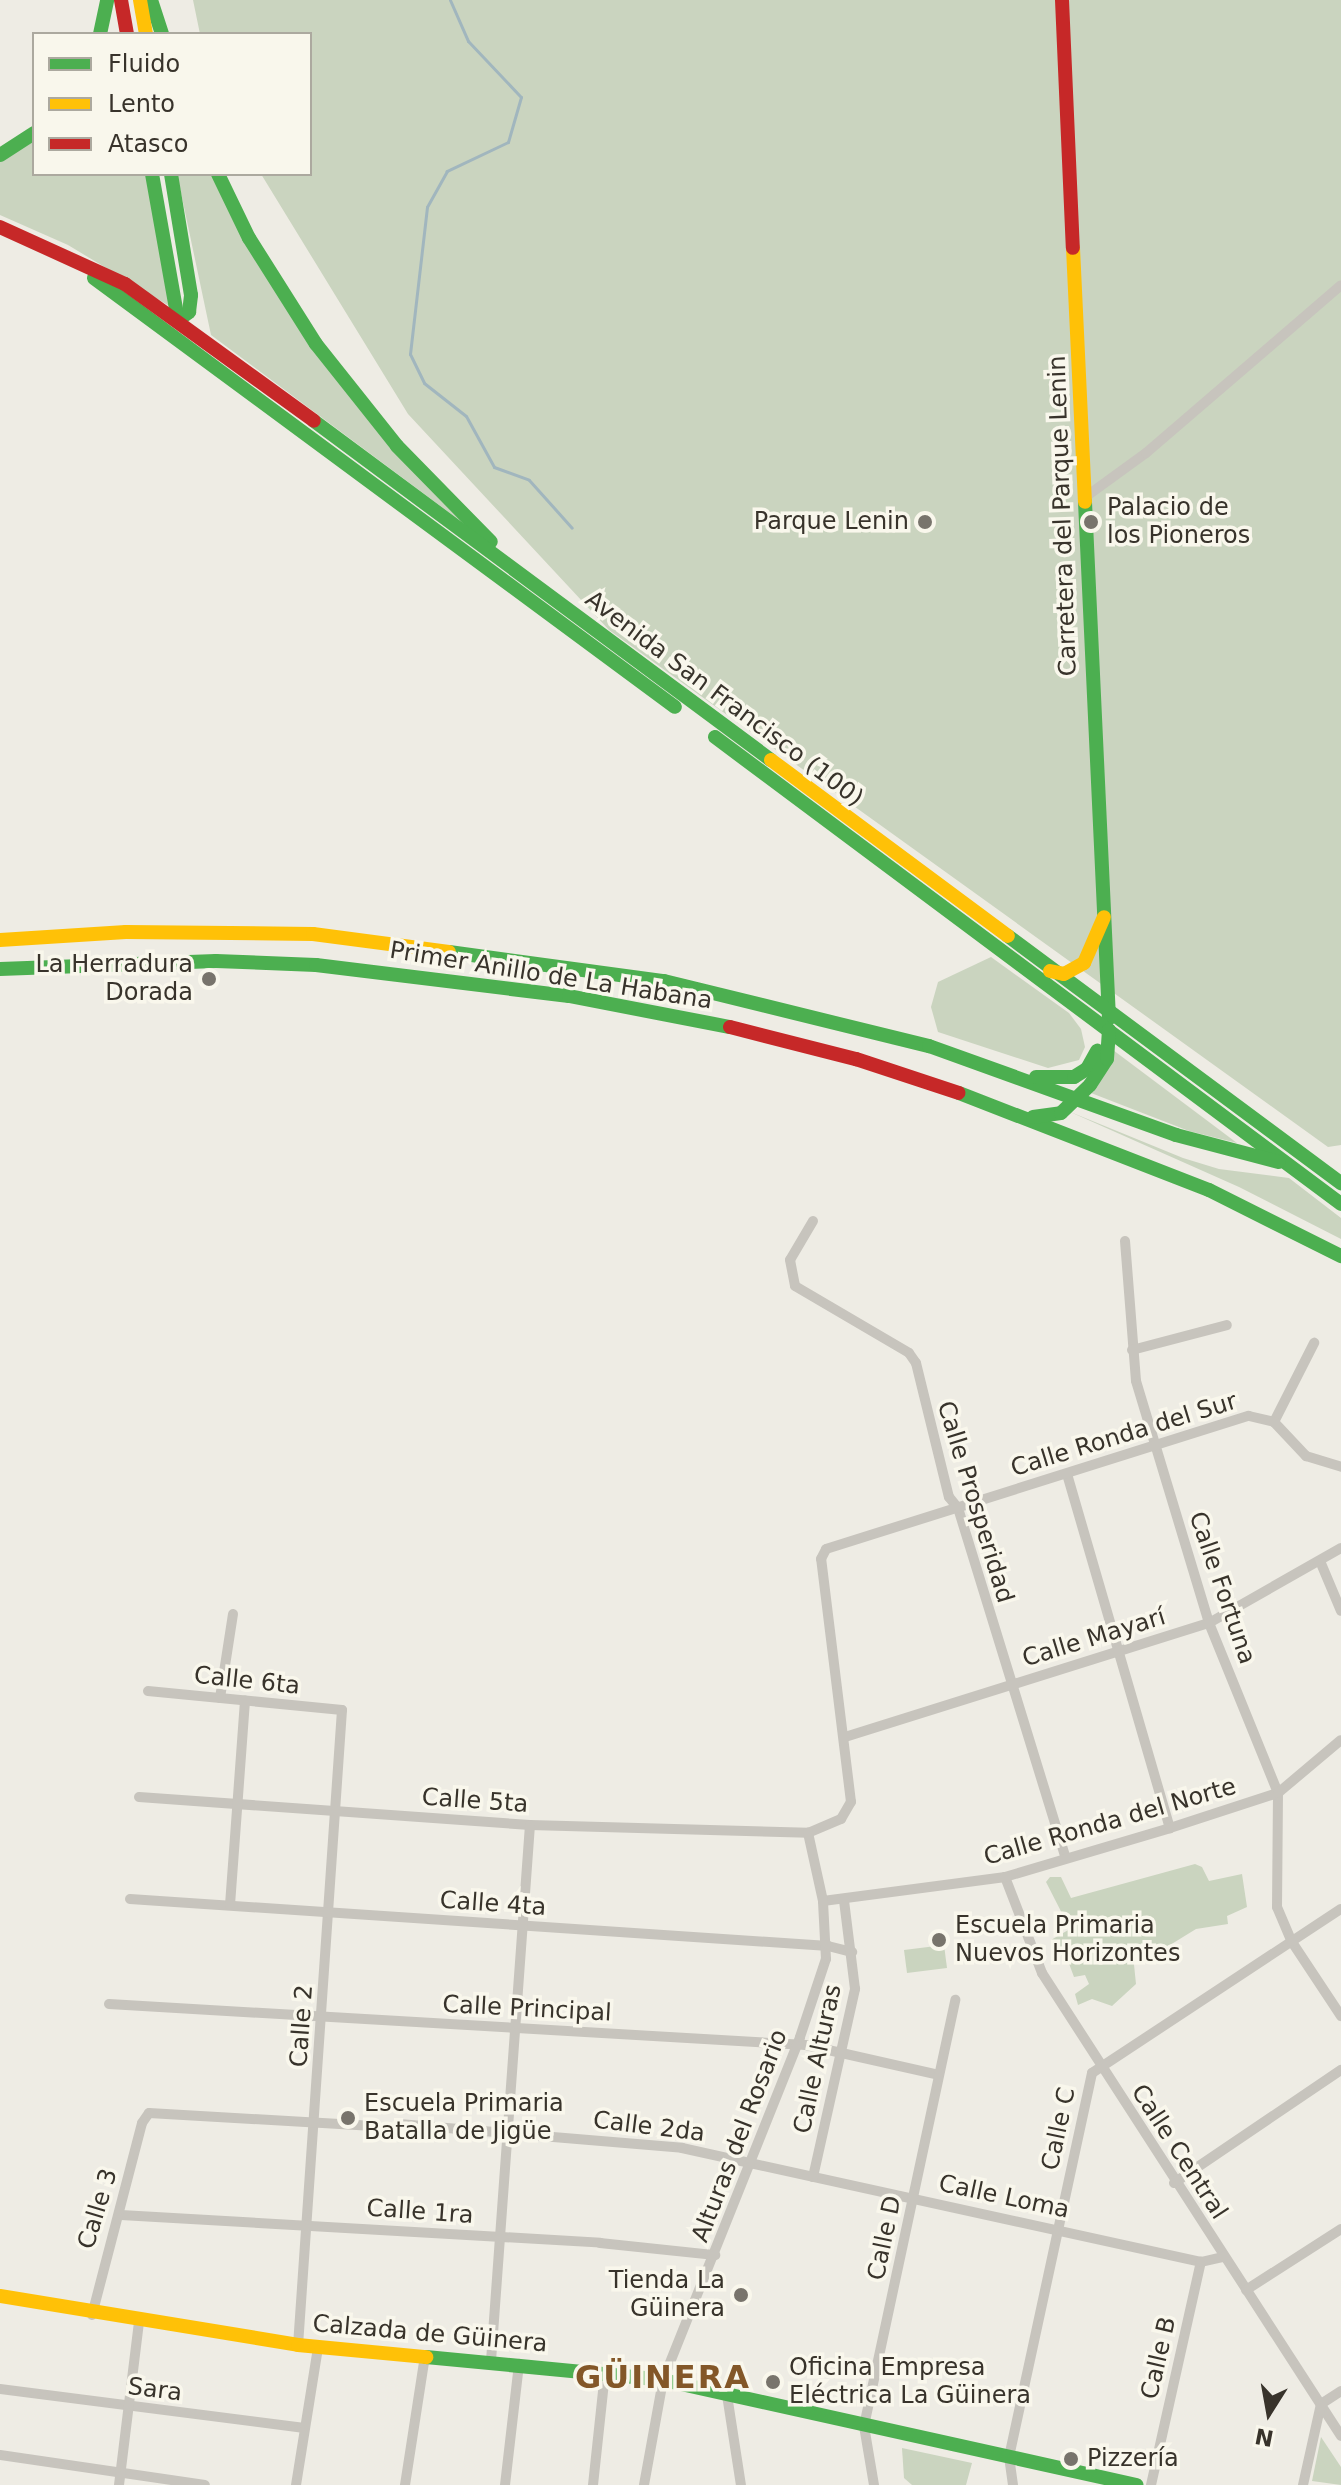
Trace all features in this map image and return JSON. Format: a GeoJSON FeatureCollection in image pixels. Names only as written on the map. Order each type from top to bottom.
{"type":"FeatureCollection","features":[{"type":"Feature","properties":{"kind":"main road"},"geometry":{"type":"LineString","coordinates":[[100,32],[107,0]]}},
{"type":"Feature","properties":{"kind":"main road"},"geometry":{"type":"LineString","coordinates":[[121,0],[127,32]]}},
{"type":"Feature","properties":{"kind":"main road"},"geometry":{"type":"LineString","coordinates":[[140,0],[146,32]]}},
{"type":"Feature","properties":{"kind":"main road"},"geometry":{"type":"LineString","coordinates":[[151,0],[161,32]]}},
{"type":"Feature","properties":{"kind":"main road","name":"Carretera del Parque Lenin"},"geometry":{"type":"LineString","coordinates":[[1030,1117],[1061,1113],[1104,1064],[1110,1015],[1062,0]]}},
{"type":"Feature","properties":{"kind":"main road"},"geometry":{"type":"LineString","coordinates":[[0,155],[32,134]]}},
{"type":"Feature","properties":{"kind":"main road"},"geometry":{"type":"LineString","coordinates":[[152,176],[178,320],[191,345]]}},
{"type":"Feature","properties":{"kind":"main road"},"geometry":{"type":"LineString","coordinates":[[162,325],[178,320],[189,312],[191,295],[171,176]]}},
{"type":"Feature","properties":{"kind":"main road"},"geometry":{"type":"LineString","coordinates":[[219,176],[288,304],[357,399],[529,581]]}},
{"type":"Feature","properties":{"kind":"main road","name":"Avenida San Francisco (100)"},"geometry":{"type":"LineString","coordinates":[[0,227],[125,284],[178,320],[529,581],[1050,978],[1109,1030],[1341,1204]]}},
{"type":"Feature","properties":{"kind":"main road","name":"Avenida San Francisco (100)"},"geometry":{"type":"LineString","coordinates":[[73,261],[1050,978],[1110,1015],[1341,1183]]}},
{"type":"Feature","properties":{"kind":"main road"},"geometry":{"type":"LineString","coordinates":[[1095,1054],[1095,1037],[1086,1018],[1050,978],[1084,963],[1104,917]]}},
{"type":"Feature","properties":{"kind":"main road","name":"Primer Anillo de La Habana"},"geometry":{"type":"LineString","coordinates":[[0,940],[226,931],[440,948],[741,996],[929,1046],[1017,1075]]}},
{"type":"Feature","properties":{"kind":"main road","name":"Primer Anillo de La Habana"},"geometry":{"type":"LineString","coordinates":[[0,969],[216,961],[316,965],[569,996],[768,1035],[1030,1117],[1209,1190],[1341,1256]]}},
{"type":"Feature","properties":{"kind":"main road"},"geometry":{"type":"LineString","coordinates":[[1017,1075],[1074,1077],[1087,1069],[1109,1030]]}},
{"type":"Feature","properties":{"kind":"main road"},"geometry":{"type":"LineString","coordinates":[[1017,1075],[1176,1135],[1288,1165],[1341,1183]]}},
{"type":"Feature","properties":{"kind":"main road","name":"Calzada de Güinera"},"geometry":{"type":"LineString","coordinates":[[0,2296],[92,2315],[298,2345],[491,2361],[663,2380],[1136,2485]]}},
{"type":"Feature","properties":{"kind":"street"},"geometry":{"type":"LineString","coordinates":[[1084,498],[1158,442],[1341,285]]}},
{"type":"Feature","properties":{"kind":"street","name":"Calle Prosperidad"},"geometry":{"type":"LineString","coordinates":[[813,1221],[790,1260],[795,1286],[913,1358],[949,1497],[958,1508],[1009,1685],[1066,1858]]}},
{"type":"Feature","properties":{"kind":"street","name":"Calle Fortuna"},"geometry":{"type":"LineString","coordinates":[[1125,1241],[1132,1350],[1155,1444],[1209,1623],[1278,1793],[1274,1895],[1292,1942],[1341,2016]]}},
{"type":"Feature","properties":{"kind":"street"},"geometry":{"type":"LineString","coordinates":[[1132,1350],[1227,1325]]}},
{"type":"Feature","properties":{"kind":"street"},"geometry":{"type":"LineString","coordinates":[[1274,1422],[1314,1343]]}},
{"type":"Feature","properties":{"kind":"street","name":"Calle Ronda del Sur"},"geometry":{"type":"LineString","coordinates":[[845,1737],[821,1559],[826,1549],[1249,1416],[1274,1422],[1306,1456],[1341,1467]]}},
{"type":"Feature","properties":{"kind":"street"},"geometry":{"type":"LineString","coordinates":[[1067,1474],[1170,1828]]}},
{"type":"Feature","properties":{"kind":"street","name":"Calle Mayarí"},"geometry":{"type":"LineString","coordinates":[[845,1737],[1209,1623],[1341,1548]]}},
{"type":"Feature","properties":{"kind":"street"},"geometry":{"type":"LineString","coordinates":[[1320,1561],[1341,1611]]}},
{"type":"Feature","properties":{"kind":"street"},"geometry":{"type":"LineString","coordinates":[[220,1698],[233,1614]]}},
{"type":"Feature","properties":{"kind":"street","name":"Calle 6ta"},"geometry":{"type":"LineString","coordinates":[[148,1691],[342,1710]]}},
{"type":"Feature","properties":{"kind":"street"},"geometry":{"type":"LineString","coordinates":[[230,1905],[235,1803],[245,1701]]}},
{"type":"Feature","properties":{"kind":"street","name":"Calle 2"},"geometry":{"type":"LineString","coordinates":[[298,2345],[316,2123],[342,1710]]}},
{"type":"Feature","properties":{"kind":"street"},"geometry":{"type":"LineString","coordinates":[[808,1833],[841,1819],[849,1808],[845,1737]]}},
{"type":"Feature","properties":{"kind":"street","name":"Calle Ronda del Norte"},"geometry":{"type":"LineString","coordinates":[[823,1901],[844,1901],[1005,1877],[1170,1828],[1278,1793],[1341,1740]]}},
{"type":"Feature","properties":{"kind":"street","name":"Calle 5ta"},"geometry":{"type":"LineString","coordinates":[[139,1797],[530,1825],[808,1833]]}},
{"type":"Feature","properties":{"kind":"street"},"geometry":{"type":"LineString","coordinates":[[491,2361],[530,1825]]}},
{"type":"Feature","properties":{"kind":"street","name":"Alturas del Rosario"},"geometry":{"type":"LineString","coordinates":[[644,2485],[663,2380],[797,2046],[828,1946],[823,1901],[808,1833]]}},
{"type":"Feature","properties":{"kind":"street","name":"Calle Central"},"geometry":{"type":"LineString","coordinates":[[1005,1877],[1042,1973],[1174,2183],[1341,2436]]}},
{"type":"Feature","properties":{"kind":"street","name":"Calle 4ta"},"geometry":{"type":"LineString","coordinates":[[130,1899],[828,1946],[852,1952]]}},
{"type":"Feature","properties":{"kind":"street","name":"Calle Alturas"},"geometry":{"type":"LineString","coordinates":[[813,2177],[855,1989],[844,1901]]}},
{"type":"Feature","properties":{"kind":"street","name":"Calle C"},"geometry":{"type":"LineString","coordinates":[[1013,2485],[1009,2457],[1086,2094],[1100,2065],[1341,1909]]}},
{"type":"Feature","properties":{"kind":"street","name":"Calle D"},"geometry":{"type":"LineString","coordinates":[[874,2485],[864,2426],[955,2000]]}},
{"type":"Feature","properties":{"kind":"street","name":"Calle Principal"},"geometry":{"type":"LineString","coordinates":[[109,2004],[797,2046],[842,2051],[939,2075]]}},
{"type":"Feature","properties":{"kind":"street"},"geometry":{"type":"LineString","coordinates":[[1174,2183],[1341,2070]]}},
{"type":"Feature","properties":{"kind":"street","name":"Calle 3"},"geometry":{"type":"LineString","coordinates":[[92,2315],[105,2256],[121,2215],[146,2115],[316,2123]]}},
{"type":"Feature","properties":{"kind":"street"},"geometry":{"type":"LineString","coordinates":[[316,2123],[374,2126]]}},
{"type":"Feature","properties":{"kind":"street","name":"Calle 2da"},"geometry":{"type":"LineString","coordinates":[[399,2124],[667,2146],[750,2165]]}},
{"type":"Feature","properties":{"kind":"street","name":"Calle Loma"},"geometry":{"type":"LineString","coordinates":[[750,2165],[1201,2262]]}},
{"type":"Feature","properties":{"kind":"street","name":"Calle 1ra"},"geometry":{"type":"LineString","coordinates":[[121,2215],[308,2224],[715,2255]]}},
{"type":"Feature","properties":{"kind":"street"},"geometry":{"type":"LineString","coordinates":[[1246,2290],[1341,2229]]}},
{"type":"Feature","properties":{"kind":"street"},"geometry":{"type":"LineString","coordinates":[[1201,2262],[1223,2257]]}},
{"type":"Feature","properties":{"kind":"street","name":"Calle B"},"geometry":{"type":"LineString","coordinates":[[1151,2485],[1201,2262]]}},
{"type":"Feature","properties":{"kind":"street"},"geometry":{"type":"LineString","coordinates":[[120,2479],[139,2322]]}},
{"type":"Feature","properties":{"kind":"street"},"geometry":{"type":"LineString","coordinates":[[296,2485],[318,2347]]}},
{"type":"Feature","properties":{"kind":"street"},"geometry":{"type":"LineString","coordinates":[[405,2485],[425,2356]]}},
{"type":"Feature","properties":{"kind":"street"},"geometry":{"type":"LineString","coordinates":[[505,2485],[519,2364]]}},
{"type":"Feature","properties":{"kind":"street"},"geometry":{"type":"LineString","coordinates":[[593,2485],[605,2373]]}},
{"type":"Feature","properties":{"kind":"street","name":"Sara"},"geometry":{"type":"LineString","coordinates":[[0,2389],[305,2428]]}},
{"type":"Feature","properties":{"kind":"street"},"geometry":{"type":"LineString","coordinates":[[1303,2485],[1321,2404],[1341,2391]]}},
{"type":"Feature","properties":{"kind":"street"},"geometry":{"type":"LineString","coordinates":[[727,2395],[741,2485]]}},
{"type":"Feature","properties":{"kind":"street"},"geometry":{"type":"LineString","coordinates":[[0,2455],[120,2479],[205,2485]]}},
{"type":"Feature","properties":{"kind":"green space","name":"Parque Lenin"},"geometry":{"type":"Polygon","coordinates":[[[193,0],[1341,0],[1341,1145],[1328,1147],[609,630],[408,414],[262,176],[312,176],[312,32],[200,32],[193,0]]]}},
{"type":"Feature","properties":{"kind":"green space"},"geometry":{"type":"Polygon","coordinates":[[[32,140],[32,176],[147,176],[171,307],[68,245],[0,215],[0,160],[32,140]]]}},
{"type":"Feature","properties":{"kind":"green space"},"geometry":{"type":"Polygon","coordinates":[[[177,176],[215,176],[276,290],[470,528],[211,335],[177,176]]]}},
{"type":"Feature","properties":{"kind":"green space"},"geometry":{"type":"Polygon","coordinates":[[[991,957],[1069,1013],[1081,1029],[1085,1047],[1079,1060],[1048,1068],[938,1032],[931,1007],[938,982],[991,957]]]}},
{"type":"Feature","properties":{"kind":"green space"},"geometry":{"type":"Polygon","coordinates":[[[1113,1050],[1237,1143],[1189,1131],[1091,1093],[1113,1050]]]}},
{"type":"Feature","properties":{"kind":"green space"},"geometry":{"type":"Polygon","coordinates":[[[1068,1111],[1183,1158],[1219,1169],[1289,1178],[1341,1218],[1341,1239],[1239,1187],[1068,1111]]]}},
{"type":"Feature","properties":{"kind":"green space"},"geometry":{"type":"Polygon","coordinates":[[[1195,1864],[1202,1867],[1209,1881],[1242,1874],[1247,1907],[1227,1916],[1228,1924],[1196,1929],[1170,1945],[1133,1955],[1136,1984],[1112,2006],[1092,1999],[1078,2005],[1075,1994],[1089,1984],[1085,1975],[1074,1977],[1068,1961],[1055,1950],[1051,1940],[1070,1929],[1046,1882],[1050,1877],[1061,1877],[1071,1898],[1195,1864]]]}},
{"type":"Feature","properties":{"kind":"green space"},"geometry":{"type":"Polygon","coordinates":[[[944,1945],[947,1968],[907,1973],[904,1950],[944,1945]]]}},
{"type":"Feature","properties":{"kind":"green space"},"geometry":{"type":"Polygon","coordinates":[[[1321,2437],[1341,2467],[1341,2485],[1312,2481],[1321,2437]]]}},
{"type":"Feature","properties":{"kind":"green space"},"geometry":{"type":"Polygon","coordinates":[[[902,2448],[972,2463],[966,2485],[912,2485],[904,2478],[902,2448]]]}},
{"type":"Feature","properties":{"kind":"waterway"},"geometry":{"type":"LineString","coordinates":[[450,0],[468,41],[521,97],[508,142],[447,171],[427,207],[410,354],[424,383],[466,416],[494,467],[529,480],[572,528]]}},
{"type":"Feature","properties":{"kind":"traffic: fast"},"geometry":{"type":"LineString","coordinates":[[100,32],[107,0]]}},
{"type":"Feature","properties":{"kind":"traffic: fast"},"geometry":{"type":"LineString","coordinates":[[151,0],[161,32]]}},
{"type":"Feature","properties":{"kind":"traffic: fast"},"geometry":{"type":"LineString","coordinates":[[0,155],[32,134]]}},
{"type":"Feature","properties":{"kind":"traffic: fast"},"geometry":{"type":"LineString","coordinates":[[152,176],[178,320],[189,312],[191,295],[171,176]]}},
{"type":"Feature","properties":{"kind":"traffic: fast"},"geometry":{"type":"LineString","coordinates":[[219,176],[249,238],[316,344],[397,446],[491,542]]}},
{"type":"Feature","properties":{"kind":"traffic: fast"},"geometry":{"type":"LineString","coordinates":[[94,278],[675,707]]}},
{"type":"Feature","properties":{"kind":"traffic: fast"},"geometry":{"type":"LineString","coordinates":[[314,421],[771,760]]}},
{"type":"Feature","properties":{"kind":"traffic: fast"},"geometry":{"type":"LineString","coordinates":[[1085,502],[1109,1018]]}},
{"type":"Feature","properties":{"kind":"traffic: fast"},"geometry":{"type":"LineString","coordinates":[[715,737],[1341,1204]]}},
{"type":"Feature","properties":{"kind":"traffic: fast"},"geometry":{"type":"LineString","coordinates":[[1008,936],[1341,1183]]}},
{"type":"Feature","properties":{"kind":"traffic: fast"},"geometry":{"type":"LineString","coordinates":[[449,952],[664,981],[929,1046],[1176,1135],[1279,1162]]}},
{"type":"Feature","properties":{"kind":"traffic: fast"},"geometry":{"type":"LineString","coordinates":[[0,969],[216,961],[316,965],[569,996],[730,1027]]}},
{"type":"Feature","properties":{"kind":"traffic: fast"},"geometry":{"type":"LineString","coordinates":[[1033,1117],[1061,1113],[1090,1085],[1107,1059],[1109,1030]]}},
{"type":"Feature","properties":{"kind":"traffic: fast"},"geometry":{"type":"LineString","coordinates":[[1036,1077],[1074,1077],[1087,1069],[1097,1051]]}},
{"type":"Feature","properties":{"kind":"traffic: fast"},"geometry":{"type":"LineString","coordinates":[[959,1093],[1209,1190],[1341,1256]]}},
{"type":"Feature","properties":{"kind":"traffic: fast"},"geometry":{"type":"LineString","coordinates":[[426,2357],[663,2380],[1136,2485]]}},
{"type":"Feature","properties":{"kind":"traffic: slow"},"geometry":{"type":"LineString","coordinates":[[140,0],[146,32]]}},
{"type":"Feature","properties":{"kind":"traffic: slow"},"geometry":{"type":"LineString","coordinates":[[1073,248],[1085,502]]}},
{"type":"Feature","properties":{"kind":"traffic: slow"},"geometry":{"type":"LineString","coordinates":[[771,760],[1008,936]]}},
{"type":"Feature","properties":{"kind":"traffic: slow"},"geometry":{"type":"LineString","coordinates":[[1050,971],[1064,974],[1084,963],[1104,917]]}},
{"type":"Feature","properties":{"kind":"traffic: slow"},"geometry":{"type":"LineString","coordinates":[[0,940],[126,932],[313,934],[449,952]]}},
{"type":"Feature","properties":{"kind":"traffic: slow"},"geometry":{"type":"LineString","coordinates":[[0,2296],[298,2345],[426,2357]]}},
{"type":"Feature","properties":{"kind":"traffic: jam"},"geometry":{"type":"LineString","coordinates":[[121,0],[127,32]]}},
{"type":"Feature","properties":{"kind":"traffic: jam"},"geometry":{"type":"LineString","coordinates":[[1062,0],[1073,248]]}},
{"type":"Feature","properties":{"kind":"traffic: jam"},"geometry":{"type":"LineString","coordinates":[[0,227],[125,284],[314,421]]}},
{"type":"Feature","properties":{"kind":"traffic: jam"},"geometry":{"type":"LineString","coordinates":[[730,1027],[856,1059],[959,1093]]}},
{"type":"Feature","properties":{"kind":"place","name":"Parque Lenin"},"geometry":{"type":"Point","coordinates":[925,522]}},
{"type":"Feature","properties":{"kind":"place","name":"Palacio de los Pioneros"},"geometry":{"type":"Point","coordinates":[1091,522]}},
{"type":"Feature","properties":{"kind":"place","name":"La Herradura Dorada"},"geometry":{"type":"Point","coordinates":[209,979]}},
{"type":"Feature","properties":{"kind":"place","name":"Escuela Primaria Nuevos Horizontes"},"geometry":{"type":"Point","coordinates":[939,1940]}},
{"type":"Feature","properties":{"kind":"place","name":"Escuela Primaria Batalla de Jigüe"},"geometry":{"type":"Point","coordinates":[348,2118]}},
{"type":"Feature","properties":{"kind":"place","name":"Tienda La Güinera"},"geometry":{"type":"Point","coordinates":[741,2295]}},
{"type":"Feature","properties":{"kind":"place","name":"Oficina Empresa Eléctrica La Güinera"},"geometry":{"type":"Point","coordinates":[773,2382]}},
{"type":"Feature","properties":{"kind":"place","name":"Pizzería"},"geometry":{"type":"Point","coordinates":[1071,2459]}},
{"type":"Feature","properties":{"kind":"district","name":"GÜINERA"},"geometry":{"type":"Point","coordinates":[663,2377]}}]}
